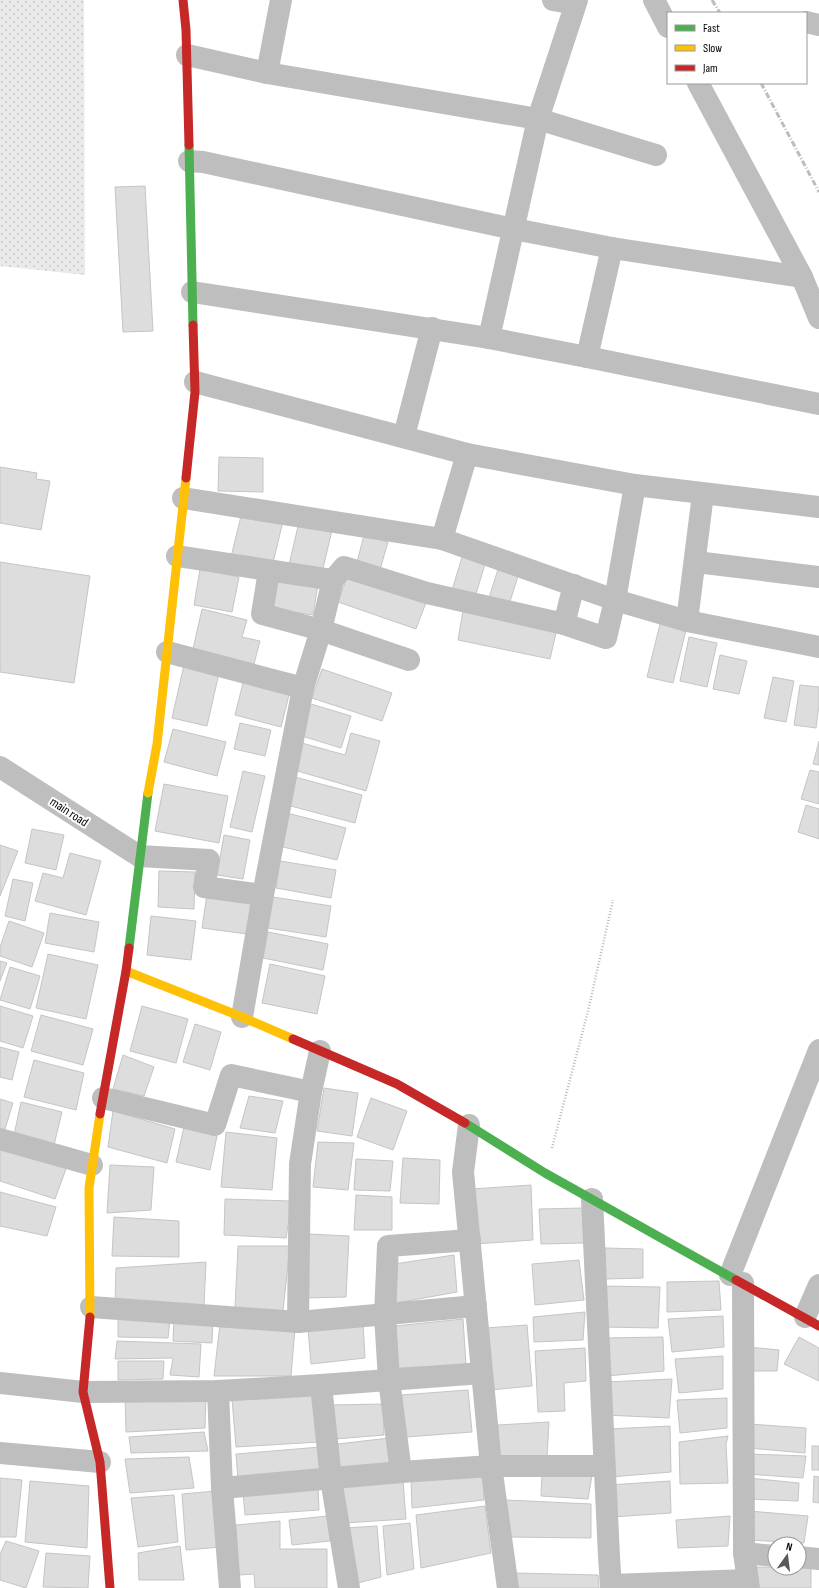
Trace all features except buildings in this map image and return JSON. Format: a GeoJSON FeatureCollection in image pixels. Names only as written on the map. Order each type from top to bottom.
{"type":"FeatureCollection","features":[{"type":"Feature","properties":{"kind":"main road"},"geometry":{"type":"LineString","coordinates":[[110,1588],[100,1462],[83,1392],[91,1308],[89,1188],[103,1098],[126,971],[138,856],[151,770],[157,744],[195,392],[187,55],[183,0]]}},
{"type":"Feature","properties":{"kind":"main road"},"geometry":{"type":"LineString","coordinates":[[126,971],[242,1017],[397,1084],[469,1125],[545,1173],[592,1200],[812,1322]]}},
{"type":"Feature","properties":{"kind":"street"},"geometry":{"type":"LineString","coordinates":[[267,73],[281,0]]}},
{"type":"Feature","properties":{"kind":"street"},"geometry":{"type":"LineString","coordinates":[[489,338],[538,119],[576,2],[553,0]]}},
{"type":"Feature","properties":{"kind":"street"},"geometry":{"type":"LineString","coordinates":[[654,0],[667,25]]}},
{"type":"Feature","properties":{"kind":"street"},"geometry":{"type":"LineString","coordinates":[[807,22],[819,25]]}},
{"type":"Feature","properties":{"kind":"street"},"geometry":{"type":"LineString","coordinates":[[187,55],[267,73],[538,119],[656,155]]}},
{"type":"Feature","properties":{"kind":"street"},"geometry":{"type":"LineString","coordinates":[[699,84],[802,277],[819,318]]}},
{"type":"Feature","properties":{"kind":"street"},"geometry":{"type":"LineString","coordinates":[[189,161],[211,164],[514,229],[612,248],[802,277]]}},
{"type":"Feature","properties":{"kind":"street"},"geometry":{"type":"LineString","coordinates":[[586,357],[612,248]]}},
{"type":"Feature","properties":{"kind":"street"},"geometry":{"type":"LineString","coordinates":[[192,292],[489,338],[819,404]]}},
{"type":"Feature","properties":{"kind":"street"},"geometry":{"type":"LineString","coordinates":[[404,436],[432,328]]}},
{"type":"Feature","properties":{"kind":"street"},"geometry":{"type":"LineString","coordinates":[[195,382],[404,436],[467,454],[635,485],[819,507]]}},
{"type":"Feature","properties":{"kind":"street"},"geometry":{"type":"LineString","coordinates":[[442,539],[467,454]]}},
{"type":"Feature","properties":{"kind":"street"},"geometry":{"type":"LineString","coordinates":[[242,1017],[263,895],[303,688],[321,630],[333,580],[344,567],[427,593],[564,624],[606,638],[615,600],[635,485]]}},
{"type":"Feature","properties":{"kind":"street"},"geometry":{"type":"LineString","coordinates":[[687,621],[696,562],[703,494]]}},
{"type":"Feature","properties":{"kind":"street"},"geometry":{"type":"LineString","coordinates":[[183,498],[442,539],[615,600],[687,621],[819,647]]}},
{"type":"Feature","properties":{"kind":"street"},"geometry":{"type":"LineString","coordinates":[[177,556],[333,580]]}},
{"type":"Feature","properties":{"kind":"street"},"geometry":{"type":"LineString","coordinates":[[696,562],[819,577]]}},
{"type":"Feature","properties":{"kind":"street"},"geometry":{"type":"LineString","coordinates":[[270,570],[262,614],[321,630],[409,660]]}},
{"type":"Feature","properties":{"kind":"street"},"geometry":{"type":"LineString","coordinates":[[564,624],[574,585]]}},
{"type":"Feature","properties":{"kind":"street"},"geometry":{"type":"LineString","coordinates":[[167,652],[303,688]]}},
{"type":"Feature","properties":{"kind":"street","name":"main road"},"geometry":{"type":"LineString","coordinates":[[0,767],[138,856]]}},
{"type":"Feature","properties":{"kind":"street"},"geometry":{"type":"LineString","coordinates":[[138,856],[209,860],[204,887],[263,895]]}},
{"type":"Feature","properties":{"kind":"street"},"geometry":{"type":"LineString","coordinates":[[592,1200],[611,1587],[749,1584],[744,1553],[736,1279],[819,1050]]}},
{"type":"Feature","properties":{"kind":"street"},"geometry":{"type":"LineString","coordinates":[[298,1322],[300,1164],[311,1092],[320,1051]]}},
{"type":"Feature","properties":{"kind":"street"},"geometry":{"type":"LineString","coordinates":[[103,1098],[215,1124],[231,1075],[311,1092]]}},
{"type":"Feature","properties":{"kind":"street"},"geometry":{"type":"LineString","coordinates":[[469,1125],[463,1172],[491,1466],[505,1588]]}},
{"type":"Feature","properties":{"kind":"street"},"geometry":{"type":"LineString","coordinates":[[0,1139],[92,1165]]}},
{"type":"Feature","properties":{"kind":"street"},"geometry":{"type":"LineString","coordinates":[[401,1472],[389,1380],[385,1315],[388,1246],[470,1240]]}},
{"type":"Feature","properties":{"kind":"street"},"geometry":{"type":"LineString","coordinates":[[812,1322],[819,1285]]}},
{"type":"Feature","properties":{"kind":"street"},"geometry":{"type":"LineString","coordinates":[[91,1308],[298,1322],[476,1306]]}},
{"type":"Feature","properties":{"kind":"street"},"geometry":{"type":"LineString","coordinates":[[0,1383],[83,1392],[218,1391],[482,1373]]}},
{"type":"Feature","properties":{"kind":"street"},"geometry":{"type":"LineString","coordinates":[[321,1385],[331,1479],[349,1588]]}},
{"type":"Feature","properties":{"kind":"street"},"geometry":{"type":"LineString","coordinates":[[218,1391],[222,1488],[230,1588]]}},
{"type":"Feature","properties":{"kind":"street"},"geometry":{"type":"LineString","coordinates":[[0,1453],[100,1462]]}},
{"type":"Feature","properties":{"kind":"street"},"geometry":{"type":"LineString","coordinates":[[222,1488],[401,1472],[491,1466],[604,1466]]}},
{"type":"Feature","properties":{"kind":"street"},"geometry":{"type":"LineString","coordinates":[[744,1553],[767,1555]]}},
{"type":"Feature","properties":{"kind":"street"},"geometry":{"type":"LineString","coordinates":[[807,1558],[819,1559]]}},
{"type":"Feature","properties":{"kind":"path"},"geometry":{"type":"LineString","coordinates":[[545,1173],[588,1012],[613,900]]}},
{"type":"Feature","properties":{"kind":"shaded area"},"geometry":{"type":"Polygon","coordinates":[[[0,0],[84,0],[85,275],[0,266],[0,0]]]}},
{"type":"Feature","properties":{"kind":"railway"},"geometry":{"type":"LineString","coordinates":[[712,0],[719,12]]}},
{"type":"Feature","properties":{"kind":"railway"},"geometry":{"type":"LineString","coordinates":[[762,84],[819,192]]}},
{"type":"Feature","properties":{"kind":"traffic: fast"},"geometry":{"type":"LineString","coordinates":[[189,145],[193,325]]}},
{"type":"Feature","properties":{"kind":"traffic: fast"},"geometry":{"type":"LineString","coordinates":[[129,948],[148,793]]}},
{"type":"Feature","properties":{"kind":"traffic: fast"},"geometry":{"type":"LineString","coordinates":[[465,1123],[545,1173],[736,1280]]}},
{"type":"Feature","properties":{"kind":"traffic: slow"},"geometry":{"type":"LineString","coordinates":[[148,793],[157,744],[186,478]]}},
{"type":"Feature","properties":{"kind":"traffic: slow"},"geometry":{"type":"LineString","coordinates":[[126,971],[293,1039]]}},
{"type":"Feature","properties":{"kind":"traffic: slow"},"geometry":{"type":"LineString","coordinates":[[90,1317],[89,1188],[100,1114]]}},
{"type":"Feature","properties":{"kind":"traffic: jam"},"geometry":{"type":"LineString","coordinates":[[183,0],[186,30],[189,145]]}},
{"type":"Feature","properties":{"kind":"traffic: jam"},"geometry":{"type":"LineString","coordinates":[[186,478],[195,392],[193,325]]}},
{"type":"Feature","properties":{"kind":"traffic: jam"},"geometry":{"type":"LineString","coordinates":[[100,1114],[129,948]]}},
{"type":"Feature","properties":{"kind":"traffic: jam"},"geometry":{"type":"LineString","coordinates":[[293,1039],[397,1084],[465,1123]]}},
{"type":"Feature","properties":{"kind":"traffic: jam"},"geometry":{"type":"LineString","coordinates":[[736,1280],[819,1326]]}},
{"type":"Feature","properties":{"kind":"traffic: jam"},"geometry":{"type":"LineString","coordinates":[[90,1317],[83,1392],[100,1462],[110,1588]]}}]}
